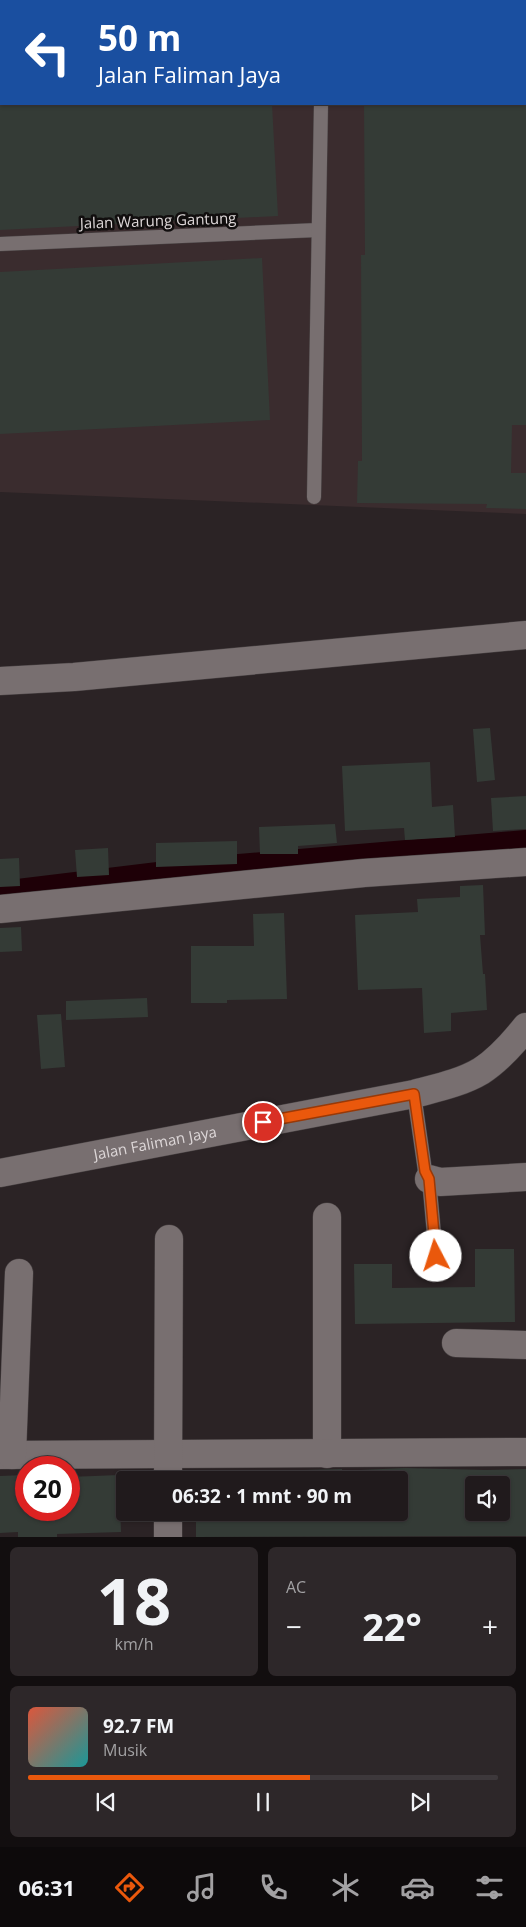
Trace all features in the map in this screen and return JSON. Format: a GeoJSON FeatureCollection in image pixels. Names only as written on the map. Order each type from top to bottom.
{"type":"FeatureCollection","features":[{"type":"Feature","properties":{"kind":"street"},"geometry":{"type":"LineString","coordinates":[[0,681],[74,677],[526,635]]}},
{"type":"Feature","properties":{"kind":"street"},"geometry":{"type":"LineString","coordinates":[[0,909],[364,873],[526,862]]}},
{"type":"Feature","properties":{"kind":"street","name":"Jalan Faliman Jaya"},"geometry":{"type":"LineString","coordinates":[[0,1173],[414,1101],[481,1071],[513,1043],[526,1026]]}},
{"type":"Feature","properties":{"kind":"street"},"geometry":{"type":"LineString","coordinates":[[427,1175],[440,1182],[526,1177]]}},
{"type":"Feature","properties":{"kind":"street"},"geometry":{"type":"LineString","coordinates":[[327,1217],[327,1454]]}},
{"type":"Feature","properties":{"kind":"street"},"geometry":{"type":"LineString","coordinates":[[168,1467],[169,1239]]}},
{"type":"Feature","properties":{"kind":"street"},"geometry":{"type":"LineString","coordinates":[[19,1273],[6,1455],[168,1467],[327,1454],[526,1452]]}},
{"type":"Feature","properties":{"kind":"street"},"geometry":{"type":"LineString","coordinates":[[456,1343],[526,1345]]}},
{"type":"Feature","properties":{"kind":"street"},"geometry":{"type":"LineString","coordinates":[[168,1521],[168,1537]]}},
{"type":"Feature","properties":{"kind":"lane"},"geometry":{"type":"LineString","coordinates":[[314,497],[321,105]]}},
{"type":"Feature","properties":{"kind":"lane","name":"Jalan Warung Gantung"},"geometry":{"type":"LineString","coordinates":[[0,244],[318,230]]}},
{"type":"Feature","properties":{"kind":"lane"},"geometry":{"type":"LineString","coordinates":[[414,1101],[427,1175],[436,1256]]}},
{"type":"Feature","properties":{"kind":"shaded area"},"geometry":{"type":"Polygon","coordinates":[[[0,105],[526,105],[526,514],[0,492],[0,105]]]}},
{"type":"Feature","properties":{"kind":"building"},"geometry":{"type":"Polygon","coordinates":[[[0,105],[272,105],[278,216],[0,230],[0,105]]]}},
{"type":"Feature","properties":{"kind":"building"},"geometry":{"type":"Polygon","coordinates":[[[364,105],[526,105],[526,425],[512,425],[511,473],[526,473],[526,509],[486,508],[487,504],[357,503],[358,461],[362,461],[361,255],[365,255],[364,105]]]}},
{"type":"Feature","properties":{"kind":"building"},"geometry":{"type":"Polygon","coordinates":[[[262,258],[270,420],[0,434],[0,272],[262,258]]]}},
{"type":"Feature","properties":{"kind":"building"},"geometry":{"type":"Polygon","coordinates":[[[490,728],[495,780],[477,782],[473,729],[490,728]]]}},
{"type":"Feature","properties":{"kind":"building"},"geometry":{"type":"Polygon","coordinates":[[[430,762],[432,807],[453,805],[455,837],[405,840],[404,828],[345,831],[342,766],[430,762]]]}},
{"type":"Feature","properties":{"kind":"building"},"geometry":{"type":"Polygon","coordinates":[[[526,796],[526,829],[493,831],[491,798],[526,796]]]}},
{"type":"Feature","properties":{"kind":"building"},"geometry":{"type":"Polygon","coordinates":[[[335,824],[337,843],[298,846],[298,854],[260,854],[259,827],[335,824]]]}},
{"type":"Feature","properties":{"kind":"building"},"geometry":{"type":"Polygon","coordinates":[[[237,841],[237,864],[156,867],[156,843],[237,841]]]}},
{"type":"Feature","properties":{"kind":"building"},"geometry":{"type":"Polygon","coordinates":[[[108,848],[109,875],[77,877],[75,850],[108,848]]]}},
{"type":"Feature","properties":{"kind":"building"},"geometry":{"type":"Polygon","coordinates":[[[19,858],[20,886],[0,887],[0,859],[19,858]]]}},
{"type":"Feature","properties":{"kind":"building"},"geometry":{"type":"Polygon","coordinates":[[[483,885],[485,935],[480,935],[487,1010],[451,1013],[451,1031],[424,1033],[422,988],[358,990],[355,915],[418,912],[417,899],[460,897],[460,886],[483,885]]]}},
{"type":"Feature","properties":{"kind":"building"},"geometry":{"type":"Polygon","coordinates":[[[284,913],[287,999],[191,1003],[191,946],[254,946],[253,914],[284,913]]]}},
{"type":"Feature","properties":{"kind":"building"},"geometry":{"type":"Polygon","coordinates":[[[21,927],[22,951],[0,952],[0,928],[21,927]]]}},
{"type":"Feature","properties":{"kind":"building"},"geometry":{"type":"Polygon","coordinates":[[[147,998],[148,1017],[66,1020],[66,1001],[147,998]]]}},
{"type":"Feature","properties":{"kind":"building"},"geometry":{"type":"Polygon","coordinates":[[[61,1014],[65,1067],[41,1069],[37,1015],[61,1014]]]}},
{"type":"Feature","properties":{"kind":"building"},"geometry":{"type":"Polygon","coordinates":[[[475,1249],[514,1249],[515,1322],[355,1324],[354,1264],[392,1264],[392,1288],[475,1287],[475,1249]]]}},
{"type":"Feature","properties":{"kind":"building"},"geometry":{"type":"Polygon","coordinates":[[[405,1468],[526,1469],[526,1536],[196,1537],[196,1521],[408,1521],[408,1471],[342,1471],[405,1468]]]}},
{"type":"Feature","properties":{"kind":"building"},"geometry":{"type":"Polygon","coordinates":[[[342,1469],[342,1471],[292,1471],[303,1470],[342,1469]]]}},
{"type":"Feature","properties":{"kind":"building"},"geometry":{"type":"Polygon","coordinates":[[[15,1475],[15,1521],[80,1521],[80,1477],[116,1475],[116,1521],[121,1521],[121,1532],[57,1534],[57,1537],[18,1537],[18,1532],[0,1533],[0,1476],[15,1475]]]}},
{"type":"Feature","properties":{"kind":"waterway"},"geometry":{"type":"LineString","coordinates":[[0,893],[191,870],[526,842]]}},
{"type":"Feature","properties":{"kind":"route"},"geometry":{"type":"LineString","coordinates":[[263,1122],[414,1094],[425,1171],[429,1179],[436,1256]]}}]}
